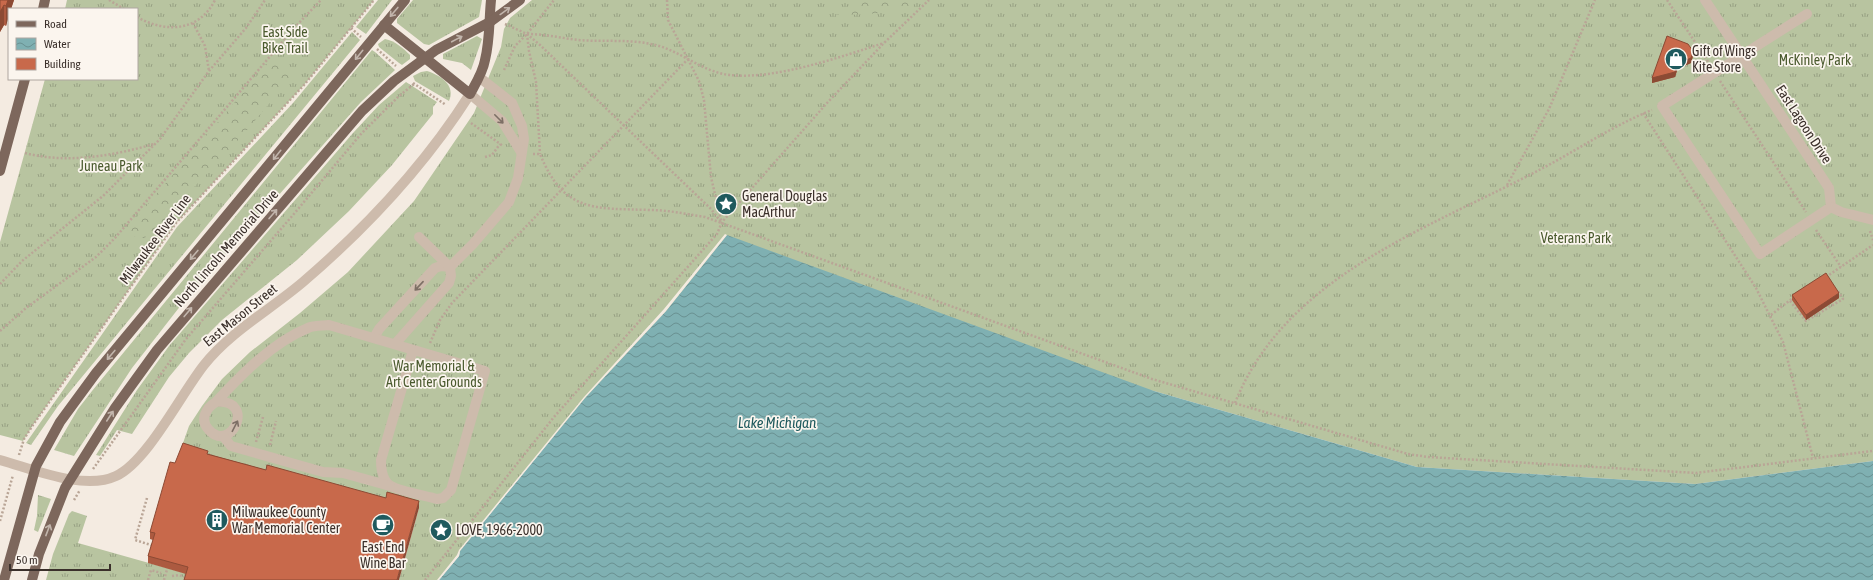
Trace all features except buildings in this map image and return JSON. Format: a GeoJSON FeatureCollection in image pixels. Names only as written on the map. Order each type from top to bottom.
{"type":"FeatureCollection","features":[{"type":"Feature","properties":{"kind":"main road","name":"North Lincoln Memorial Drive"},"geometry":{"type":"LineString","coordinates":[[4,580],[36,466],[60,422],[96,373],[404,0]]}},
{"type":"Feature","properties":{"kind":"main road"},"geometry":{"type":"LineString","coordinates":[[384,25],[470,94],[485,61],[491,0]]}},
{"type":"Feature","properties":{"kind":"main road","name":"North Lincoln Memorial Drive"},"geometry":{"type":"LineString","coordinates":[[32,580],[39,554],[65,488],[115,408],[157,350],[362,111],[394,81],[436,50],[490,22],[520,0]]}},
{"type":"Feature","properties":{"kind":"main road"},"geometry":{"type":"LineString","coordinates":[[0,170],[24,80]]}},
{"type":"Feature","properties":{"kind":"street","name":"East Lagoon Drive"},"geometry":{"type":"LineString","coordinates":[[1705,0],[1829,188],[1832,207]]}},
{"type":"Feature","properties":{"kind":"street"},"geometry":{"type":"LineString","coordinates":[[1807,14],[1662,106],[1760,254],[1832,207],[1841,212],[1873,220]]}},
{"type":"Feature","properties":{"kind":"street"},"geometry":{"type":"LineString","coordinates":[[450,267],[473,244],[509,202],[518,178],[524,139],[518,113],[512,103],[479,76]]}},
{"type":"Feature","properties":{"kind":"street"},"geometry":{"type":"LineString","coordinates":[[470,94],[502,121],[521,152]]}},
{"type":"Feature","properties":{"kind":"street","name":"East Mason Street"},"geometry":{"type":"LineString","coordinates":[[0,460],[72,480],[93,477],[115,477],[130,466],[146,448],[210,357],[230,339],[302,283],[362,227],[416,168],[470,94]]}},
{"type":"Feature","properties":{"kind":"street"},"geometry":{"type":"LineString","coordinates":[[395,344],[449,283],[451,276],[450,267],[419,237]]}},
{"type":"Feature","properties":{"kind":"street"},"geometry":{"type":"LineString","coordinates":[[374,338],[379,329],[435,268],[441,266],[450,267]]}},
{"type":"Feature","properties":{"kind":"street"},"geometry":{"type":"LineString","coordinates":[[216,402],[223,402],[230,405],[236,410],[238,418],[236,426],[231,433],[223,436],[209,432],[205,426],[205,412],[250,367],[285,340],[309,327],[329,325],[485,371],[452,490],[448,495],[437,499],[344,473],[323,472],[231,446],[223,436]]}},
{"type":"Feature","properties":{"kind":"street"},"geometry":{"type":"LineString","coordinates":[[390,486],[383,476],[381,460],[413,350]]}},
{"type":"Feature","properties":{"kind":"path"},"geometry":{"type":"LineString","coordinates":[[109,0],[122,8]]}},
{"type":"Feature","properties":{"kind":"path"},"geometry":{"type":"LineString","coordinates":[[138,18],[151,25],[172,28],[193,22],[203,15],[215,0]]}},
{"type":"Feature","properties":{"kind":"path"},"geometry":{"type":"LineString","coordinates":[[0,284],[22,261],[103,196],[160,139],[208,71],[246,28],[264,0]]}},
{"type":"Feature","properties":{"kind":"path","name":"Milwaukee River Line"},"geometry":{"type":"LineString","coordinates":[[0,332],[26,308],[96,257],[115,238],[296,26],[321,0]]}},
{"type":"Feature","properties":{"kind":"path","name":"Milwaukee River Line"},"geometry":{"type":"LineString","coordinates":[[18,459],[24,440],[33,424],[176,223],[304,85],[374,0]]}},
{"type":"Feature","properties":{"kind":"path"},"geometry":{"type":"LineString","coordinates":[[504,70],[515,46],[527,34],[554,0]]}},
{"type":"Feature","properties":{"kind":"path"},"geometry":{"type":"LineString","coordinates":[[667,0],[668,20],[699,81],[704,100],[711,177],[722,222]]}},
{"type":"Feature","properties":{"kind":"path"},"geometry":{"type":"LineString","coordinates":[[426,580],[554,417],[717,234],[722,222],[827,103],[884,43],[929,0]]}},
{"type":"Feature","properties":{"kind":"path"},"geometry":{"type":"LineString","coordinates":[[1507,186],[1549,109],[1582,36],[1595,0]]}},
{"type":"Feature","properties":{"kind":"path"},"geometry":{"type":"LineString","coordinates":[[1667,0],[1841,267]]}},
{"type":"Feature","properties":{"kind":"path"},"geometry":{"type":"LineString","coordinates":[[193,22],[205,46],[208,71]]}},
{"type":"Feature","properties":{"kind":"path"},"geometry":{"type":"LineString","coordinates":[[508,25],[527,34],[711,209],[722,222]]}},
{"type":"Feature","properties":{"kind":"path"},"geometry":{"type":"LineString","coordinates":[[351,28],[362,37]]}},
{"type":"Feature","properties":{"kind":"path"},"geometry":{"type":"LineString","coordinates":[[527,34],[544,34],[579,40],[651,44],[671,50],[717,73],[751,76],[790,70],[884,43]]}},
{"type":"Feature","properties":{"kind":"path"},"geometry":{"type":"LineString","coordinates":[[527,34],[536,82],[540,154],[547,171],[562,190],[574,200],[592,208],[670,211],[705,217],[722,222],[1152,379],[1408,454],[1428,457],[1696,473],[1873,451]]}},
{"type":"Feature","properties":{"kind":"path"},"geometry":{"type":"LineString","coordinates":[[375,48],[398,67]]}},
{"type":"Feature","properties":{"kind":"path"},"geometry":{"type":"LineString","coordinates":[[430,343],[440,320],[452,303],[688,59]]}},
{"type":"Feature","properties":{"kind":"path"},"geometry":{"type":"LineString","coordinates":[[409,80],[446,105]]}},
{"type":"Feature","properties":{"kind":"path"},"geometry":{"type":"LineString","coordinates":[[93,477],[186,339],[293,216],[360,134],[399,96],[414,84]]}},
{"type":"Feature","properties":{"kind":"path"},"geometry":{"type":"LineString","coordinates":[[1235,403],[1240,390],[1261,353],[1282,328],[1307,302],[1343,276],[1378,253],[1433,222],[1542,168],[1643,113],[1756,288],[1771,315],[1783,342],[1813,458]]}},
{"type":"Feature","properties":{"kind":"path"},"geometry":{"type":"LineString","coordinates":[[471,123],[509,150]]}},
{"type":"Feature","properties":{"kind":"path"},"geometry":{"type":"LineString","coordinates":[[25,153],[49,158],[88,157],[138,149],[154,144]]}},
{"type":"Feature","properties":{"kind":"path"},"geometry":{"type":"LineString","coordinates":[[485,157],[492,155],[500,144]]}},
{"type":"Feature","properties":{"kind":"path"},"geometry":{"type":"LineString","coordinates":[[533,154],[540,154]]}},
{"type":"Feature","properties":{"kind":"path"},"geometry":{"type":"LineString","coordinates":[[1822,280],[1873,245]]}},
{"type":"Feature","properties":{"kind":"path"},"geometry":{"type":"LineString","coordinates":[[1828,276],[1832,282]]}},
{"type":"Feature","properties":{"kind":"path"},"geometry":{"type":"LineString","coordinates":[[1790,300],[1803,320],[1808,321],[1842,298],[1835,287]]}},
{"type":"Feature","properties":{"kind":"path"},"geometry":{"type":"LineString","coordinates":[[1771,315],[1796,296]]}},
{"type":"Feature","properties":{"kind":"path"},"geometry":{"type":"LineString","coordinates":[[253,452],[263,417]]}},
{"type":"Feature","properties":{"kind":"path"},"geometry":{"type":"LineString","coordinates":[[267,456],[276,421]]}},
{"type":"Feature","properties":{"kind":"path"},"geometry":{"type":"LineString","coordinates":[[0,522],[13,473]]}},
{"type":"Feature","properties":{"kind":"path"},"geometry":{"type":"LineString","coordinates":[[70,505],[82,486]]}},
{"type":"Feature","properties":{"kind":"path"},"geometry":{"type":"LineString","coordinates":[[147,498],[135,540],[160,548]]}},
{"type":"Feature","properties":{"kind":"path"},"geometry":{"type":"LineString","coordinates":[[164,580],[168,565],[176,568]]}},
{"type":"Feature","properties":{"kind":"path"},"geometry":{"type":"LineString","coordinates":[[148,580],[151,570],[161,573]]}},
{"type":"Feature","properties":{"kind":"path"},"geometry":{"type":"LineString","coordinates":[[172,576],[180,575],[187,578]]}},
{"type":"Feature","properties":{"kind":"green space","name":"Juneau Park"},"geometry":{"type":"Polygon","coordinates":[[[67,0],[374,0],[304,85],[176,223],[23,441],[0,435],[0,242],[45,80],[138,80],[138,8],[65,8],[67,0]]]}},
{"type":"Feature","properties":{"kind":"green space"},"geometry":{"type":"Polygon","coordinates":[[[378,0],[392,0],[366,34],[356,27],[378,0]]]}},
{"type":"Feature","properties":{"kind":"green space"},"geometry":{"type":"Polygon","coordinates":[[[413,0],[482,0],[479,17],[429,45],[424,44],[397,23],[397,19],[413,0]]]}},
{"type":"Feature","properties":{"kind":"green space","name":"Veterans Park"},"geometry":{"type":"Polygon","coordinates":[[[532,0],[1873,0],[1873,461],[1695,484],[1417,467],[1154,391],[666,311],[520,476],[439,580],[399,580],[419,508],[177,460],[189,426],[222,379],[250,352],[300,313],[348,272],[414,201],[474,113],[501,47],[504,29],[510,18],[532,0]]]}},
{"type":"Feature","properties":{"kind":"green space"},"geometry":{"type":"Polygon","coordinates":[[[851,0],[920,0],[903,9],[880,13],[835,16],[847,9],[851,0]]]}},
{"type":"Feature","properties":{"kind":"green space"},"geometry":{"type":"Polygon","coordinates":[[[352,32],[360,40],[58,406],[31,445],[26,443],[177,227],[293,103],[352,32]]]}},
{"type":"Feature","properties":{"kind":"green space"},"geometry":{"type":"Polygon","coordinates":[[[477,36],[482,39],[471,70],[462,63],[443,59],[443,54],[477,36]]]}},
{"type":"Feature","properties":{"kind":"green space"},"geometry":{"type":"Polygon","coordinates":[[[385,39],[402,47],[410,55],[410,59],[402,65],[379,47],[378,44],[385,39]]]}},
{"type":"Feature","properties":{"kind":"green space"},"geometry":{"type":"Polygon","coordinates":[[[372,50],[395,70],[361,102],[178,309],[132,368],[74,456],[54,450],[78,409],[92,391],[372,50]]]}},
{"type":"Feature","properties":{"kind":"green space"},"geometry":{"type":"Polygon","coordinates":[[[269,62],[280,65],[293,79],[273,99],[243,135],[195,186],[157,231],[144,238],[128,236],[127,229],[269,62]]]}},
{"type":"Feature","properties":{"kind":"green space"},"geometry":{"type":"Polygon","coordinates":[[[427,71],[442,78],[449,86],[451,95],[449,101],[415,81],[413,76],[427,71]]]}},
{"type":"Feature","properties":{"kind":"green space"},"geometry":{"type":"Polygon","coordinates":[[[406,82],[437,102],[433,107],[433,114],[392,165],[349,211],[297,260],[222,320],[189,353],[169,377],[132,434],[117,430],[100,456],[96,455],[137,390],[169,346],[353,133],[379,105],[406,82]]]}},
{"type":"Feature","properties":{"kind":"green space"},"geometry":{"type":"Polygon","coordinates":[[[38,495],[51,499],[38,532],[34,530],[37,516],[38,495]]]}},
{"type":"Feature","properties":{"kind":"green space"},"geometry":{"type":"Polygon","coordinates":[[[72,511],[87,516],[78,543],[188,574],[186,580],[46,580],[53,554],[69,514],[72,511]]]}},
{"type":"Feature","properties":{"kind":"water","name":"Lake Michigan"},"geometry":{"type":"Polygon","coordinates":[[[727,235],[1154,391],[1417,467],[1695,484],[1873,461],[1873,580],[439,580],[459,556],[460,551],[585,398],[666,311],[727,235]]]}},
{"type":"Feature","properties":{"kind":"pier"},"geometry":{"type":"Polygon","coordinates":[[[725,234],[727,235],[666,311],[585,398],[460,551],[459,556],[439,580],[437,580],[457,555],[459,550],[584,397],[664,309],[725,234]]]}},
{"type":"Feature","properties":{"kind":"place","name":"Gift of Wings Kite Store"},"geometry":{"type":"Point","coordinates":[1676,59]}},
{"type":"Feature","properties":{"kind":"place","name":"General Douglas MacArthur"},"geometry":{"type":"Point","coordinates":[726,204]}},
{"type":"Feature","properties":{"kind":"place","name":"Milwaukee County War Memorial Center"},"geometry":{"type":"Point","coordinates":[217,520]}},
{"type":"Feature","properties":{"kind":"place","name":"East End Wine Bar"},"geometry":{"type":"Point","coordinates":[383,525]}},
{"type":"Feature","properties":{"kind":"place","name":"LOVE, 1966-2000"},"geometry":{"type":"Point","coordinates":[441,530]}},
{"type":"Feature","properties":{"kind":"park label","name":"East Side Bike Trail"},"geometry":{"type":"Point","coordinates":[285,40]}},
{"type":"Feature","properties":{"kind":"park label","name":"McKinley Park"},"geometry":{"type":"Point","coordinates":[1815,60]}},
{"type":"Feature","properties":{"kind":"park label","name":"War Memorial & Art Center Grounds"},"geometry":{"type":"Point","coordinates":[434,374]}}]}
